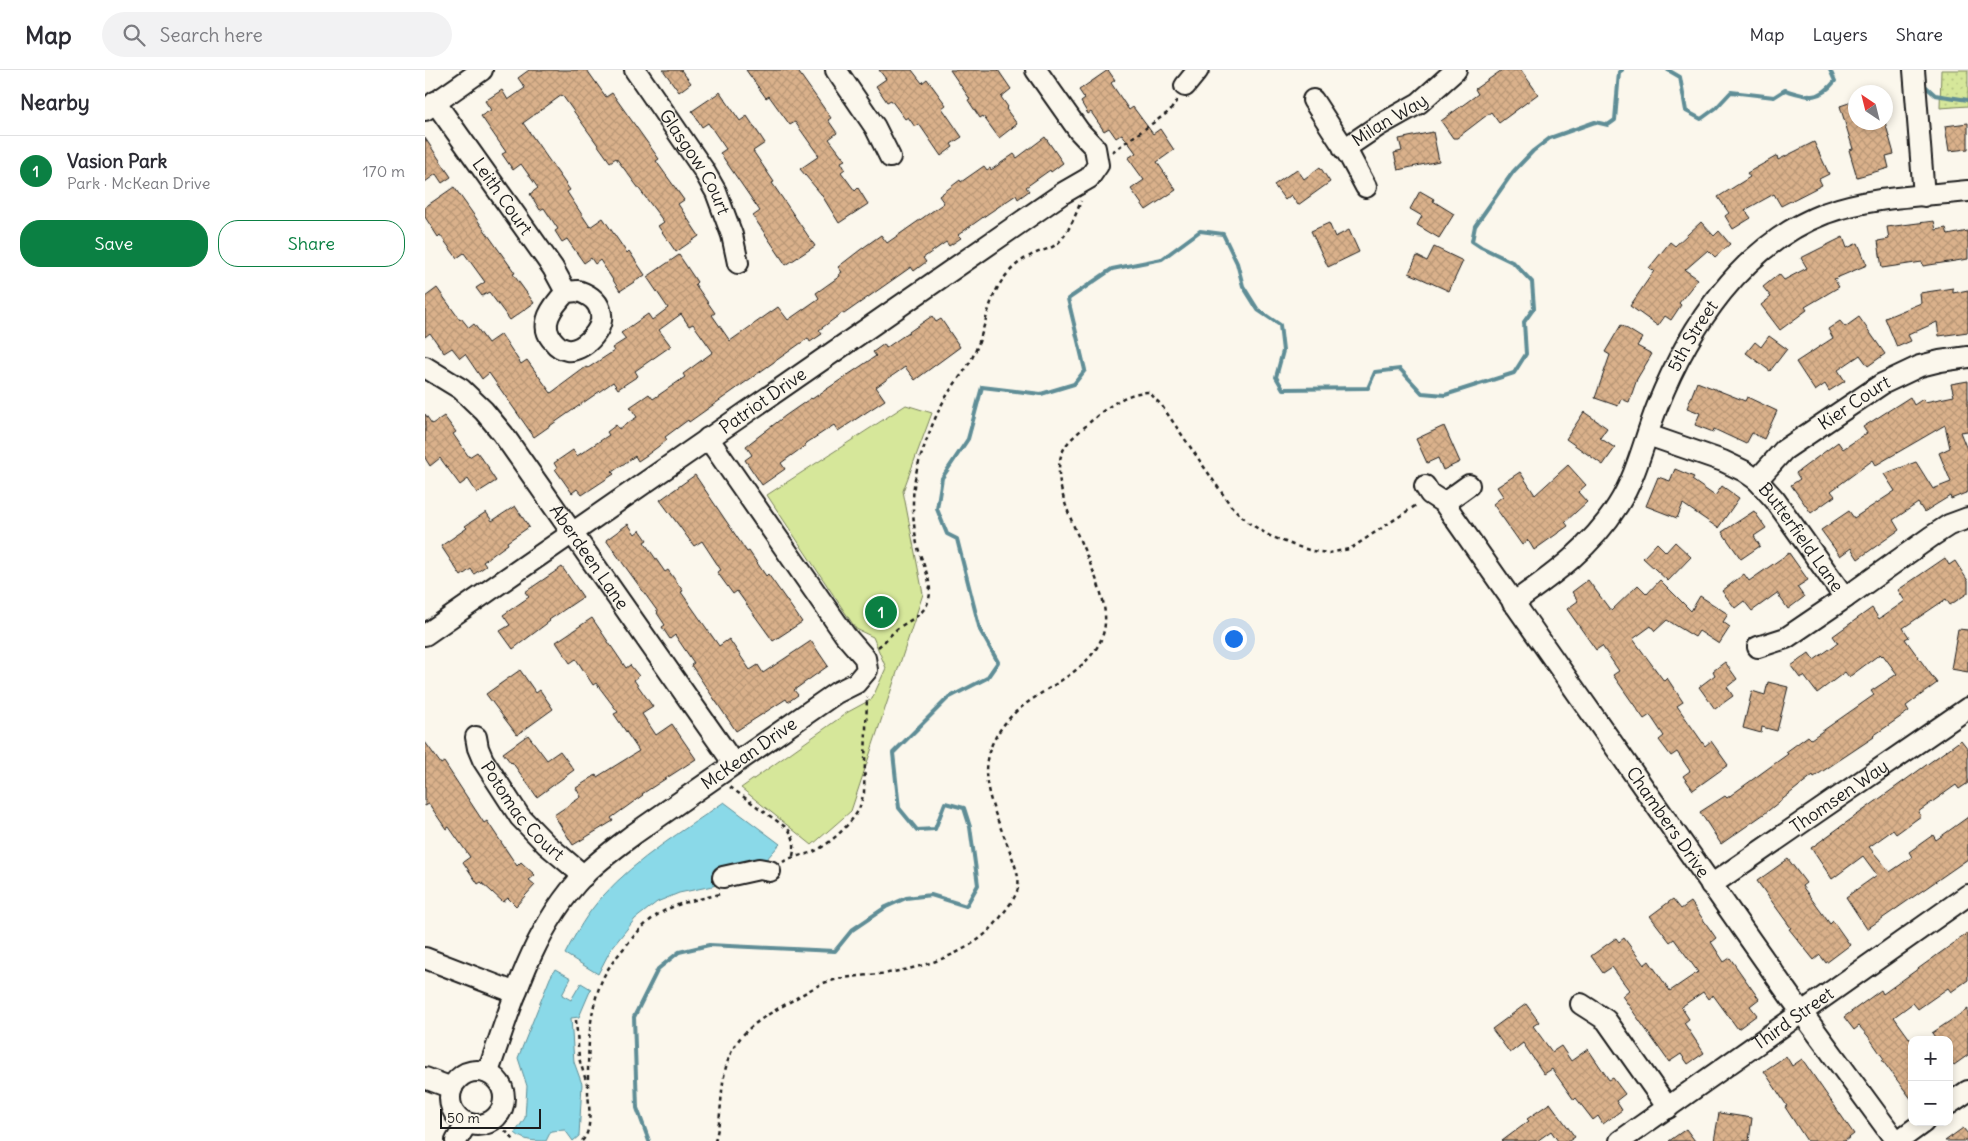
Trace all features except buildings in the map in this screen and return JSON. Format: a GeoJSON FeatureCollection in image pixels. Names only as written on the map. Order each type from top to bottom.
{"type":"FeatureCollection","features":[{"type":"Feature","properties":{"kind":"street"},"geometry":{"type":"LineString","coordinates":[[430,106],[482,70]]}},
{"type":"Feature","properties":{"kind":"street","name":"Glasgow Court"},"geometry":{"type":"LineString","coordinates":[[635,70],[703,169],[716,192],[732,235],[738,263]]}},
{"type":"Feature","properties":{"kind":"street"},"geometry":{"type":"LineString","coordinates":[[836,70],[875,127],[889,158]]}},
{"type":"Feature","properties":{"kind":"street"},"geometry":{"type":"LineString","coordinates":[[1036,70],[1079,130],[1095,148],[1094,172]]}},
{"type":"Feature","properties":{"kind":"street"},"geometry":{"type":"LineString","coordinates":[[1185,86],[1198,70]]}},
{"type":"Feature","properties":{"kind":"street","name":"Milan Way"},"geometry":{"type":"LineString","coordinates":[[1344,149],[1378,126],[1419,103],[1456,70]]}},
{"type":"Feature","properties":{"kind":"street"},"geometry":{"type":"LineString","coordinates":[[1915,79],[1924,196]]}},
{"type":"Feature","properties":{"kind":"street"},"geometry":{"type":"LineString","coordinates":[[1313,100],[1366,187]]}},
{"type":"Feature","properties":{"kind":"street","name":"Leith Court"},"geometry":{"type":"LineString","coordinates":[[430,106],[553,268],[566,292]]}},
{"type":"Feature","properties":{"kind":"street","name":"Patriot Drive"},"geometry":{"type":"LineString","coordinates":[[425,635],[1094,172]]}},
{"type":"Feature","properties":{"kind":"street","name":"5th Street"},"geometry":{"type":"LineString","coordinates":[[1513,603],[1560,569],[1584,548],[1618,505],[1632,477],[1662,395],[1682,352],[1728,284],[1749,262],[1771,243],[1799,226],[1825,214],[1872,201],[1968,191]]}},
{"type":"Feature","properties":{"kind":"street","name":"Kier Court"},"geometry":{"type":"LineString","coordinates":[[1757,480],[1784,450],[1882,384],[1920,366],[1968,357]]}},
{"type":"Feature","properties":{"kind":"street","name":"Aberdeen Lane"},"geometry":{"type":"LineString","coordinates":[[425,368],[461,389],[484,410],[503,434],[572,533],[727,769]]}},
{"type":"Feature","properties":{"kind":"street","name":"Butterfield Lane"},"geometry":{"type":"LineString","coordinates":[[1648,435],[1723,461],[1744,471],[1757,480],[1775,500],[1845,598],[1949,525],[1968,518]]}},
{"type":"Feature","properties":{"kind":"street","name":"McKean Drive"},"geometry":{"type":"LineString","coordinates":[[488,1072],[515,993],[531,954],[544,930],[571,890],[583,876],[626,840],[836,693],[856,683],[867,670],[865,658],[845,635],[708,438]]}},
{"type":"Feature","properties":{"kind":"street"},"geometry":{"type":"LineString","coordinates":[[1433,495],[1469,486]]}},
{"type":"Feature","properties":{"kind":"street","name":"Chambers Drive"},"geometry":{"type":"LineString","coordinates":[[1433,495],[1513,603],[1802,1014],[1897,1141]]}},
{"type":"Feature","properties":{"kind":"street"},"geometry":{"type":"LineString","coordinates":[[1759,647],[1786,638],[1845,598]]}},
{"type":"Feature","properties":{"kind":"street","name":"Thomsen Way"},"geometry":{"type":"LineString","coordinates":[[1711,885],[1968,708]]}},
{"type":"Feature","properties":{"kind":"street","name":"Potomac Court"},"geometry":{"type":"LineString","coordinates":[[476,737],[483,760],[520,817],[546,844],[583,876]]}},
{"type":"Feature","properties":{"kind":"street"},"geometry":{"type":"LineString","coordinates":[[723,885],[759,869],[770,871]]}},
{"type":"Feature","properties":{"kind":"street","name":"Third Street"},"geometry":{"type":"LineString","coordinates":[[1620,1141],[1968,895]]}},
{"type":"Feature","properties":{"kind":"street"},"geometry":{"type":"LineString","coordinates":[[425,958],[515,993]]}},
{"type":"Feature","properties":{"kind":"street"},"geometry":{"type":"LineString","coordinates":[[1581,1004],[1606,1020],[1668,1108]]}},
{"type":"Feature","properties":{"kind":"street"},"geometry":{"type":"LineString","coordinates":[[488,1072],[499,1081],[505,1094],[503,1108],[494,1119],[481,1125],[467,1123],[461,1120],[452,1109],[450,1094],[452,1088],[456,1081],[467,1073],[488,1072]]}},
{"type":"Feature","properties":{"kind":"street"},"geometry":{"type":"LineString","coordinates":[[425,1078],[452,1088]]}},
{"type":"Feature","properties":{"kind":"street"},"geometry":{"type":"LineString","coordinates":[[1953,1101],[1968,1090]]}},
{"type":"Feature","properties":{"kind":"street"},"geometry":{"type":"LineString","coordinates":[[456,1141],[467,1123]]}},
{"type":"Feature","properties":{"kind":"street"},"geometry":{"type":"LineString","coordinates":[[1897,1141],[1918,1126]]}},
{"type":"Feature","properties":{"kind":"path"},"geometry":{"type":"LineString","coordinates":[[876,649],[897,630],[921,613],[928,604],[930,593],[917,543],[913,514],[913,487],[918,466],[937,415],[948,394],[973,356],[980,341],[990,301],[999,284],[1010,271],[1030,256],[1046,250],[1060,241],[1072,222],[1094,172],[1117,148],[1171,111],[1185,86]]}},
{"type":"Feature","properties":{"kind":"path"},"geometry":{"type":"LineString","coordinates":[[715,1141],[720,1125],[725,1072],[732,1050],[741,1036],[758,1021],[820,985],[855,976],[888,973],[950,956],[981,937],[997,922],[1011,902],[1018,887],[1016,868],[987,790],[985,774],[989,751],[1002,726],[1021,707],[1092,656],[1101,641],[1105,623],[1104,602],[1099,584],[1060,488],[1059,468],[1067,444],[1121,398],[1137,392],[1149,392],[1162,406],[1231,506],[1249,523],[1271,536],[1312,551],[1329,553],[1350,549],[1433,495]]}},
{"type":"Feature","properties":{"kind":"path"},"geometry":{"type":"LineString","coordinates":[[770,871],[793,856],[815,851],[853,820],[860,807],[864,793],[866,698],[870,693]]}},
{"type":"Feature","properties":{"kind":"path"},"geometry":{"type":"LineString","coordinates":[[727,769],[729,786],[788,829],[793,836],[795,845],[793,856]]}},
{"type":"Feature","properties":{"kind":"path"},"geometry":{"type":"LineString","coordinates":[[582,1141],[585,1139],[589,1123],[588,1060],[590,1030],[597,995],[604,976],[643,925],[665,910],[723,885]]}},
{"type":"Feature","properties":{"kind":"path"},"geometry":{"type":"LineString","coordinates":[[576,1020],[579,1058],[588,1087]]}},
{"type":"Feature","properties":{"kind":"path"},"geometry":{"type":"LineString","coordinates":[[494,1119],[515,1141]]}},
{"type":"Feature","properties":{"kind":"green space"},"geometry":{"type":"Polygon","coordinates":[[[1941,70],[1968,70],[1968,106],[1940,108],[1941,70]]]}},
{"type":"Feature","properties":{"kind":"green space"},"geometry":{"type":"Polygon","coordinates":[[[906,405],[932,413],[903,491],[923,594],[851,811],[812,845],[741,788],[848,712],[872,699],[886,668],[873,637],[856,629],[767,495],[906,405]]]}},
{"type":"Feature","properties":{"kind":"water"},"geometry":{"type":"Polygon","coordinates":[[[724,802],[780,844],[765,861],[722,884],[679,893],[657,902],[635,919],[611,949],[598,974],[565,954],[587,916],[616,882],[645,857],[724,802]]]}},
{"type":"Feature","properties":{"kind":"water"},"geometry":{"type":"Polygon","coordinates":[[[555,969],[571,978],[562,995],[571,1000],[581,983],[591,989],[579,1017],[571,1018],[574,1062],[582,1084],[579,1136],[573,1141],[565,1130],[551,1131],[546,1141],[533,1141],[522,1138],[515,1133],[525,1118],[527,1086],[518,1058],[555,969]]]}},
{"type":"Feature","properties":{"kind":"waterway"},"geometry":{"type":"LineString","coordinates":[[649,1141],[637,1108],[634,1017],[658,969],[679,952],[709,945],[835,951],[852,930],[886,907],[906,898],[931,895],[966,906],[978,885],[970,827],[964,808],[945,803],[935,829],[917,830],[899,808],[893,753],[948,698],[987,678],[998,662],[980,630],[957,539],[947,534],[937,509],[942,478],[968,439],[982,387],[1041,394],[1074,384],[1085,370],[1068,299],[1112,269],[1162,259],[1200,231],[1223,234],[1237,263],[1243,286],[1258,310],[1280,325],[1283,351],[1276,377],[1283,389],[1368,388],[1375,372],[1400,369],[1422,393],[1445,395],[1514,373],[1526,354],[1524,322],[1534,308],[1532,282],[1514,263],[1472,241],[1475,226],[1513,172],[1533,151],[1550,138],[1595,122],[1608,125],[1615,120],[1619,72],[1622,70]]}},
{"type":"Feature","properties":{"kind":"waterway"},"geometry":{"type":"LineString","coordinates":[[1668,70],[1680,77],[1686,111],[1701,119],[1716,108],[1731,92],[1774,97],[1785,90],[1806,96],[1818,95],[1829,88],[1835,81],[1830,70]]}},
{"type":"Feature","properties":{"kind":"waterway"},"geometry":{"type":"LineString","coordinates":[[1923,84],[1935,95],[1968,100]]}},
{"type":"Feature","properties":{"kind":"place","name":"Vasion Park"},"geometry":{"type":"Point","coordinates":[881,612]}}]}
